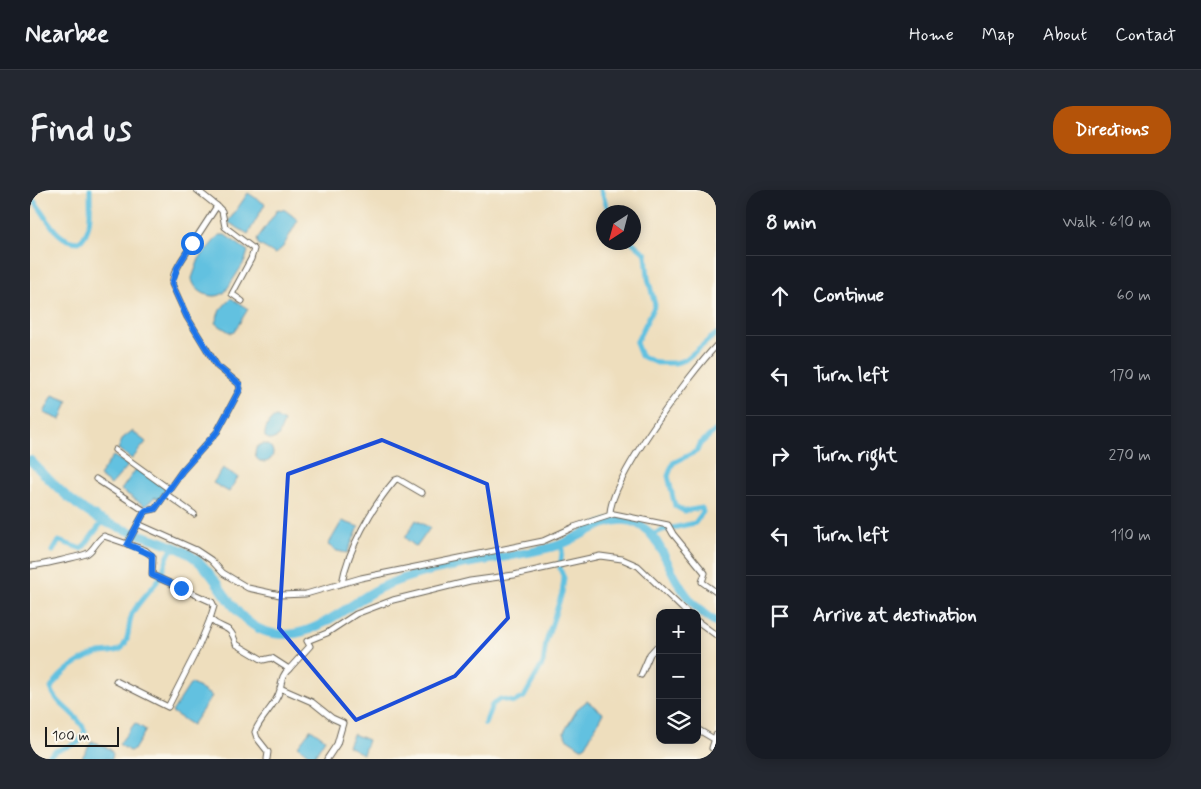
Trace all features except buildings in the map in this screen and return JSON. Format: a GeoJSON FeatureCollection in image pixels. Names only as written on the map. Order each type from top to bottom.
{"type":"FeatureCollection","features":[{"type":"Feature","properties":{"kind":"street"},"geometry":{"type":"LineString","coordinates":[[196,190],[222,210],[225,227],[254,249],[251,259],[232,294],[242,301]]}},
{"type":"Feature","properties":{"kind":"street"},"geometry":{"type":"LineString","coordinates":[[96,479],[145,511],[155,509],[182,471],[217,432],[240,389],[239,384],[217,366],[187,317],[172,284],[174,274],[181,261],[217,206]]}},
{"type":"Feature","properties":{"kind":"street"},"geometry":{"type":"LineString","coordinates":[[610,515],[614,495],[666,408],[695,368],[716,346]]}},
{"type":"Feature","properties":{"kind":"street"},"geometry":{"type":"LineString","coordinates":[[115,450],[168,491],[194,514]]}},
{"type":"Feature","properties":{"kind":"street"},"geometry":{"type":"LineString","coordinates":[[342,583],[345,564],[351,552],[379,502],[395,480],[398,479],[422,493]]}},
{"type":"Feature","properties":{"kind":"street"},"geometry":{"type":"LineString","coordinates":[[127,544],[145,511]]}},
{"type":"Feature","properties":{"kind":"street"},"geometry":{"type":"LineString","coordinates":[[137,526],[196,550],[212,560],[223,573],[248,588],[263,593],[280,595],[306,594],[342,583],[543,541],[574,527],[610,515],[630,516],[668,525],[673,534],[705,572],[702,582],[704,585],[716,592]]}},
{"type":"Feature","properties":{"kind":"street"},"geometry":{"type":"LineString","coordinates":[[30,566],[46,565],[64,558],[85,555],[104,536],[152,555],[152,573],[154,576],[212,602],[214,606],[198,648],[168,706],[116,681]]}},
{"type":"Feature","properties":{"kind":"street"},"geometry":{"type":"LineString","coordinates":[[267,759],[268,752],[257,738],[255,732],[280,688],[283,674],[289,670],[310,646],[307,641],[327,634],[356,614],[376,606],[436,588],[514,575],[600,556],[630,561],[648,574],[682,609]]}},
{"type":"Feature","properties":{"kind":"street"},"geometry":{"type":"LineString","coordinates":[[210,619],[230,630],[235,636],[235,642],[239,646],[264,660],[272,658],[289,670]]}},
{"type":"Feature","properties":{"kind":"street"},"geometry":{"type":"LineString","coordinates":[[701,624],[716,635]]}},
{"type":"Feature","properties":{"kind":"street"},"geometry":{"type":"LineString","coordinates":[[641,675],[650,654],[656,647]]}},
{"type":"Feature","properties":{"kind":"street"},"geometry":{"type":"LineString","coordinates":[[280,688],[312,702],[332,718],[343,723],[337,744],[328,759]]}},
{"type":"Feature","properties":{"kind":"street"},"geometry":{"type":"LineString","coordinates":[[701,731],[715,737],[712,748]]}},
{"type":"Feature","properties":{"kind":"highlighted area"},"geometry":{"type":"Polygon","coordinates":[[[382,440],[487,484],[508,618],[455,676],[356,720],[279,628],[288,474],[382,440]]]}},
{"type":"Feature","properties":{"kind":"water"},"geometry":{"type":"Polygon","coordinates":[[[248,193],[265,204],[248,234],[228,222],[248,193]]]}},
{"type":"Feature","properties":{"kind":"water"},"geometry":{"type":"Polygon","coordinates":[[[278,209],[285,210],[298,220],[283,247],[275,254],[258,244],[257,239],[278,209]]]}},
{"type":"Feature","properties":{"kind":"water"},"geometry":{"type":"Polygon","coordinates":[[[219,235],[225,235],[248,251],[245,261],[225,292],[220,295],[210,296],[196,288],[192,278],[199,259],[219,235]]]}},
{"type":"Feature","properties":{"kind":"water"},"geometry":{"type":"Polygon","coordinates":[[[231,298],[248,309],[234,332],[231,333],[215,323],[220,310],[231,298]]]}},
{"type":"Feature","properties":{"kind":"water"},"geometry":{"type":"Polygon","coordinates":[[[53,395],[68,401],[61,420],[44,413],[53,395]]]}},
{"type":"Feature","properties":{"kind":"water"},"geometry":{"type":"Polygon","coordinates":[[[276,417],[284,422],[278,437],[271,440],[265,437],[265,431],[269,422],[276,417]]]}},
{"type":"Feature","properties":{"kind":"water"},"geometry":{"type":"Polygon","coordinates":[[[132,431],[146,442],[132,459],[118,449],[123,438],[132,431]]]}},
{"type":"Feature","properties":{"kind":"water"},"geometry":{"type":"Polygon","coordinates":[[[264,444],[270,447],[273,453],[270,459],[264,462],[258,459],[255,453],[258,447],[264,444]]]}},
{"type":"Feature","properties":{"kind":"water"},"geometry":{"type":"Polygon","coordinates":[[[113,456],[127,464],[127,467],[111,485],[99,476],[113,456]]]}},
{"type":"Feature","properties":{"kind":"water"},"geometry":{"type":"Polygon","coordinates":[[[223,468],[238,477],[229,492],[213,483],[223,468]]]}},
{"type":"Feature","properties":{"kind":"water"},"geometry":{"type":"Polygon","coordinates":[[[136,469],[166,488],[159,499],[155,497],[145,506],[121,490],[136,469]]]}},
{"type":"Feature","properties":{"kind":"water"},"geometry":{"type":"Polygon","coordinates":[[[416,520],[430,528],[418,545],[415,546],[405,538],[416,520]]]}},
{"type":"Feature","properties":{"kind":"water"},"geometry":{"type":"Polygon","coordinates":[[[342,521],[359,527],[347,553],[337,551],[328,545],[342,521]]]}},
{"type":"Feature","properties":{"kind":"water"},"geometry":{"type":"Polygon","coordinates":[[[191,683],[212,696],[192,725],[172,712],[191,683]]]}},
{"type":"Feature","properties":{"kind":"water"},"geometry":{"type":"Polygon","coordinates":[[[587,701],[603,713],[586,745],[581,748],[566,738],[564,732],[578,708],[587,701]]]}},
{"type":"Feature","properties":{"kind":"water"},"geometry":{"type":"Polygon","coordinates":[[[135,723],[146,730],[134,750],[129,751],[119,744],[135,723]]]}},
{"type":"Feature","properties":{"kind":"water"},"geometry":{"type":"Polygon","coordinates":[[[311,729],[325,739],[313,758],[298,746],[311,729]]]}},
{"type":"Feature","properties":{"kind":"water"},"geometry":{"type":"Polygon","coordinates":[[[353,734],[368,740],[363,754],[348,746],[353,734]]]}},
{"type":"Feature","properties":{"kind":"water"},"geometry":{"type":"Polygon","coordinates":[[[92,741],[110,749],[113,754],[112,759],[81,759],[92,741]]]}},
{"type":"Feature","properties":{"kind":"waterway"},"geometry":{"type":"LineString","coordinates":[[30,197],[62,237],[70,241],[79,242],[89,226],[90,190]]}},
{"type":"Feature","properties":{"kind":"waterway"},"geometry":{"type":"LineString","coordinates":[[601,190],[606,205]]}},
{"type":"Feature","properties":{"kind":"waterway"},"geometry":{"type":"LineString","coordinates":[[641,250],[646,254],[648,278],[655,305],[636,343],[641,356],[657,363],[675,363],[685,360],[716,334]]}},
{"type":"Feature","properties":{"kind":"waterway"},"geometry":{"type":"LineString","coordinates":[[652,535],[663,530],[695,523],[703,512],[702,508],[684,511],[675,506],[668,476],[673,463],[697,451],[700,444],[716,430]]}},
{"type":"Feature","properties":{"kind":"waterway"},"geometry":{"type":"LineString","coordinates":[[30,460],[67,496],[98,519],[178,548],[198,561],[241,615],[264,631],[280,634],[296,633],[311,629],[367,595],[401,579],[445,568],[556,546],[601,525],[620,520],[630,521],[648,531],[660,547],[686,595],[700,610],[716,622]]}},
{"type":"Feature","properties":{"kind":"waterway"},"geometry":{"type":"LineString","coordinates":[[53,551],[59,541],[82,549],[103,521]]}},
{"type":"Feature","properties":{"kind":"waterway"},"geometry":{"type":"LineString","coordinates":[[485,724],[492,705],[500,699],[514,702],[524,697],[543,663],[546,642],[562,593],[564,578],[560,569],[563,544]]}},
{"type":"Feature","properties":{"kind":"waterway"},"geometry":{"type":"LineString","coordinates":[[45,759],[55,751],[78,743],[85,731],[77,719],[57,700],[51,688],[60,676],[79,662],[93,655],[114,652],[122,648],[127,640],[133,612],[159,579],[168,555],[173,548]]}},
{"type":"Feature","properties":{"kind":"route"},"geometry":{"type":"LineString","coordinates":[[181,588],[152,575],[152,555],[127,544],[145,511],[155,509],[182,471],[205,448],[220,429],[240,389],[239,384],[217,366],[205,343],[187,317],[172,284],[174,274],[192,243]]}}]}
